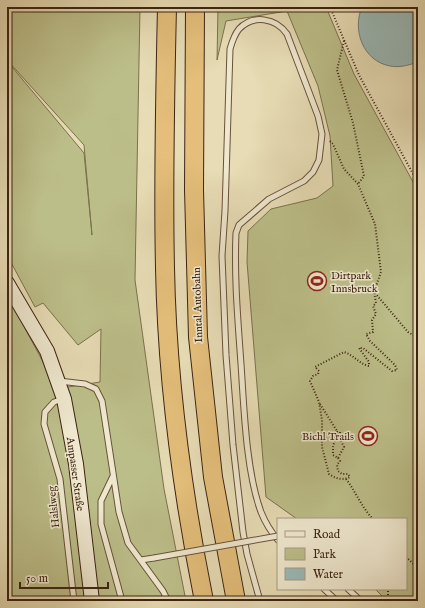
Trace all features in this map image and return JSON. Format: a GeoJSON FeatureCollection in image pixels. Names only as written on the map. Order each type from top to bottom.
{"type":"FeatureCollection","features":[{"type":"Feature","properties":{"kind":"highway"},"geometry":{"type":"LineString","coordinates":[[167,7],[165,261],[169,342],[178,439],[190,532],[204,601]]}},
{"type":"Feature","properties":{"kind":"highway","name":"Inntal Autobahn"},"geometry":{"type":"LineString","coordinates":[[195,7],[194,190],[198,337],[213,477],[236,601]]}},
{"type":"Feature","properties":{"kind":"highway"},"geometry":{"type":"LineString","coordinates":[[228,564],[244,589],[248,601]]}},
{"type":"Feature","properties":{"kind":"main road","name":"Ampasser Straße"},"geometry":{"type":"LineString","coordinates":[[7,283],[47,351],[64,399],[76,464],[92,601]]}},
{"type":"Feature","properties":{"kind":"lane"},"geometry":{"type":"LineString","coordinates":[[260,601],[247,554],[238,488],[226,355],[222,256],[225,211],[230,49],[238,30],[245,24],[256,19],[264,19],[281,26],[293,50],[318,116],[322,134],[319,160],[313,172],[304,181],[269,199],[239,226],[236,233],[238,322],[243,395],[252,474],[261,512],[277,539]]}},
{"type":"Feature","properties":{"kind":"lane"},"geometry":{"type":"LineString","coordinates":[[58,381],[85,384],[96,389],[102,401],[119,512],[128,543],[168,601]]}},
{"type":"Feature","properties":{"kind":"lane","name":"Halslweg"},"geometry":{"type":"LineString","coordinates":[[64,399],[54,402],[45,412],[44,424],[60,479],[74,601]]}},
{"type":"Feature","properties":{"kind":"lane"},"geometry":{"type":"LineString","coordinates":[[113,476],[101,501],[101,524],[122,601]]}},
{"type":"Feature","properties":{"kind":"lane"},"geometry":{"type":"LineString","coordinates":[[141,560],[277,536]]}},
{"type":"Feature","properties":{"kind":"lane"},"geometry":{"type":"LineString","coordinates":[[325,590],[337,601]]}},
{"type":"Feature","properties":{"kind":"lane"},"geometry":{"type":"LineString","coordinates":[[349,590],[361,601]]}},
{"type":"Feature","properties":{"kind":"path"},"geometry":{"type":"LineString","coordinates":[[330,7],[358,75],[418,183]]}},
{"type":"Feature","properties":{"kind":"path"},"geometry":{"type":"LineString","coordinates":[[344,40],[337,70],[352,123],[364,176],[358,184]]}},
{"type":"Feature","properties":{"kind":"path"},"geometry":{"type":"LineString","coordinates":[[322,134],[333,144],[344,169],[358,184],[375,224],[381,272],[374,292],[376,303],[373,306],[376,314],[372,320],[374,332],[366,334],[370,341],[395,365],[397,370],[392,371],[363,348],[359,348],[369,362],[369,366],[364,365],[351,354],[344,352],[315,368],[319,371],[318,374],[313,376],[310,380],[319,402],[337,432],[340,432],[341,441],[344,447],[338,458],[340,461],[337,465],[338,471],[342,474],[348,474],[350,477],[346,479]]}},
{"type":"Feature","properties":{"kind":"path"},"geometry":{"type":"LineString","coordinates":[[374,292],[408,332],[418,338]]}},
{"type":"Feature","properties":{"kind":"path"},"geometry":{"type":"LineString","coordinates":[[319,402],[322,420],[322,447],[328,474],[337,478],[346,479],[355,491],[367,513],[372,518]]}},
{"type":"Feature","properties":{"kind":"path"},"geometry":{"type":"LineString","coordinates":[[337,432],[333,447],[333,455],[338,458]]}},
{"type":"Feature","properties":{"kind":"path"},"geometry":{"type":"LineString","coordinates":[[407,558],[418,568]]}},
{"type":"Feature","properties":{"kind":"path"},"geometry":{"type":"LineString","coordinates":[[388,590],[388,601]]}},
{"type":"Feature","properties":{"kind":"green space"},"geometry":{"type":"Polygon","coordinates":[[[7,7],[140,7],[135,280],[164,489],[186,601],[7,601],[7,295],[42,360],[55,389],[100,382],[101,329],[78,345],[43,303],[35,307],[7,255],[7,61],[84,153],[92,235],[84,145],[7,60],[7,7]]]}},
{"type":"Feature","properties":{"kind":"green space"},"geometry":{"type":"Polygon","coordinates":[[[218,7],[326,7],[354,74],[418,191],[418,601],[387,601],[376,590],[407,590],[407,518],[296,518],[266,497],[247,262],[248,231],[271,209],[317,198],[333,186],[330,136],[318,86],[287,11],[226,21],[217,60],[218,7]]]}},
{"type":"Feature","properties":{"kind":"water"},"geometry":{"type":"Polygon","coordinates":[[[362,7],[418,7],[418,62],[394,67],[381,63],[373,58],[362,43],[359,34],[359,16],[362,7]]]}},
{"type":"Feature","properties":{"kind":"place","name":"Dirtpark Innsbruck"},"geometry":{"type":"Point","coordinates":[317,281]}},
{"type":"Feature","properties":{"kind":"place","name":"Bichl Trails"},"geometry":{"type":"Point","coordinates":[368,436]}}]}
